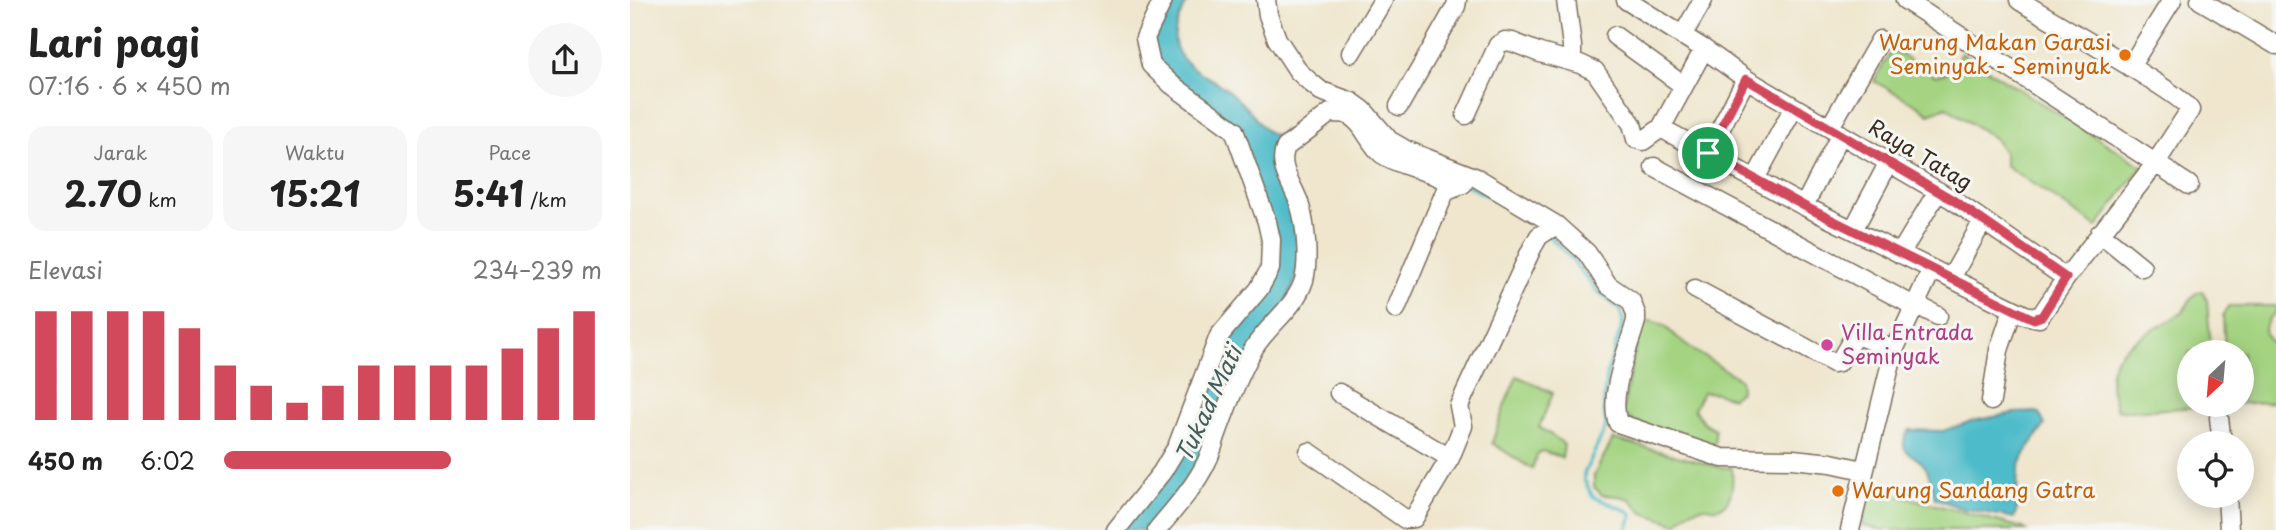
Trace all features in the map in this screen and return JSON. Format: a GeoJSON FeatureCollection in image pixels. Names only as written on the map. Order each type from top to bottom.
{"type":"FeatureCollection","features":[{"type":"Feature","properties":{"kind":"street"},"geometry":{"type":"LineString","coordinates":[[1116,530],[1162,472],[1177,447],[1219,336],[1259,289],[1270,269],[1271,240],[1267,222],[1234,130],[1171,84],[1151,65],[1145,38],[1163,0]]}},
{"type":"Feature","properties":{"kind":"street"},"geometry":{"type":"LineString","coordinates":[[1266,0],[1268,15],[1277,39],[1298,71],[1310,82],[1321,91],[1352,102],[1363,110],[1389,140],[1587,253],[1608,285],[1625,295],[1635,308],[1636,321],[1615,397],[1618,423],[1722,458],[1793,459],[1863,470]]}},
{"type":"Feature","properties":{"kind":"street"},"geometry":{"type":"LineString","coordinates":[[1351,52],[1383,0]]}},
{"type":"Feature","properties":{"kind":"street"},"geometry":{"type":"LineString","coordinates":[[1399,106],[1448,21],[1457,0]]}},
{"type":"Feature","properties":{"kind":"street"},"geometry":{"type":"LineString","coordinates":[[1566,0],[1572,62]]}},
{"type":"Feature","properties":{"kind":"street","name":"Raya Tatag"},"geometry":{"type":"LineString","coordinates":[[1626,0],[1746,79],[1938,191],[2066,278]]}},
{"type":"Feature","properties":{"kind":"street"},"geometry":{"type":"LineString","coordinates":[[1682,36],[1703,0]]}},
{"type":"Feature","properties":{"kind":"street"},"geometry":{"type":"LineString","coordinates":[[1905,0],[2189,185]]}},
{"type":"Feature","properties":{"kind":"street"},"geometry":{"type":"LineString","coordinates":[[1661,128],[1804,206],[2012,309],[2034,319],[2039,318],[2066,278],[2155,163],[2189,115],[2190,107],[2019,0]]}},
{"type":"Feature","properties":{"kind":"street"},"geometry":{"type":"LineString","coordinates":[[2130,67],[2172,0]]}},
{"type":"Feature","properties":{"kind":"street"},"geometry":{"type":"LineString","coordinates":[[2200,0],[2276,46]]}},
{"type":"Feature","properties":{"kind":"street"},"geometry":{"type":"LineString","coordinates":[[1615,36],[1684,86]]}},
{"type":"Feature","properties":{"kind":"street"},"geometry":{"type":"LineString","coordinates":[[1804,206],[1835,130],[1880,40]]}},
{"type":"Feature","properties":{"kind":"street"},"geometry":{"type":"LineString","coordinates":[[1466,115],[1501,43],[1512,43],[1595,71],[1632,124],[1636,139],[1643,141],[1661,128],[1704,49]]}},
{"type":"Feature","properties":{"kind":"street"},"geometry":{"type":"LineString","coordinates":[[1708,153],[1746,79]]}},
{"type":"Feature","properties":{"kind":"street"},"geometry":{"type":"LineString","coordinates":[[1755,178],[1794,107]]}},
{"type":"Feature","properties":{"kind":"street"},"geometry":{"type":"LineString","coordinates":[[1157,530],[1194,484],[1208,460],[1244,366],[1257,343],[1294,300],[1304,280],[1304,219],[1284,171],[1282,154],[1286,147],[1330,113],[1347,114],[1365,130],[1379,152],[1402,166],[1465,183]]}},
{"type":"Feature","properties":{"kind":"street"},"geometry":{"type":"LineString","coordinates":[[1853,230],[1889,162]]}},
{"type":"Feature","properties":{"kind":"street"},"geometry":{"type":"LineString","coordinates":[[1654,167],[1938,316]]}},
{"type":"Feature","properties":{"kind":"street"},"geometry":{"type":"LineString","coordinates":[[1396,309],[1445,192],[1465,183]]}},
{"type":"Feature","properties":{"kind":"street"},"geometry":{"type":"LineString","coordinates":[[1900,254],[1938,191]]}},
{"type":"Feature","properties":{"kind":"street"},"geometry":{"type":"LineString","coordinates":[[1951,278],[1983,220]]}},
{"type":"Feature","properties":{"kind":"street"},"geometry":{"type":"LineString","coordinates":[[1309,452],[1405,519],[1414,518],[1450,458],[1463,426],[1459,406],[1548,230]]}},
{"type":"Feature","properties":{"kind":"street"},"geometry":{"type":"LineString","coordinates":[[2100,233],[2142,267]]}},
{"type":"Feature","properties":{"kind":"street"},"geometry":{"type":"LineString","coordinates":[[1850,530],[1894,350],[1932,269]]}},
{"type":"Feature","properties":{"kind":"street"},"geometry":{"type":"LineString","coordinates":[[1695,289],[1834,363],[1839,362],[1859,335],[1894,350]]}},
{"type":"Feature","properties":{"kind":"street"},"geometry":{"type":"LineString","coordinates":[[1991,401],[1999,350],[2012,309]]}},
{"type":"Feature","properties":{"kind":"street"},"geometry":{"type":"LineString","coordinates":[[1339,393],[1450,458]]}},
{"type":"Feature","properties":{"kind":"street"},"geometry":{"type":"LineString","coordinates":[[2218,418],[2220,431]]}},
{"type":"Feature","properties":{"kind":"street"},"geometry":{"type":"LineString","coordinates":[[2228,508],[2229,530]]}},
{"type":"Feature","properties":{"kind":"green space"},"geometry":{"type":"Polygon","coordinates":[[[1891,51],[1935,76],[1948,71],[1961,53],[2142,166],[2097,227],[2005,165],[2005,154],[1995,139],[1946,107],[1929,114],[1874,81],[1891,51]]]}},
{"type":"Feature","properties":{"kind":"green space"},"geometry":{"type":"Polygon","coordinates":[[[2203,291],[2207,300],[2210,340],[2177,340],[2177,408],[2129,411],[2117,409],[2111,387],[2111,372],[2115,360],[2133,342],[2181,313],[2199,292],[2203,291]]]}},
{"type":"Feature","properties":{"kind":"green space"},"geometry":{"type":"Polygon","coordinates":[[[2229,306],[2276,306],[2276,313],[2268,321],[2265,330],[2268,339],[2276,347],[2276,402],[2254,403],[2254,340],[2224,340],[2223,316],[2229,306]]]}},
{"type":"Feature","properties":{"kind":"green space"},"geometry":{"type":"Polygon","coordinates":[[[1651,321],[1663,325],[1687,346],[1740,379],[1741,390],[1732,398],[1703,392],[1694,409],[1704,423],[1715,429],[1715,441],[1710,449],[1622,416],[1638,338],[1642,328],[1651,321]]]}},
{"type":"Feature","properties":{"kind":"green space"},"geometry":{"type":"Polygon","coordinates":[[[1517,376],[1553,393],[1539,427],[1564,445],[1562,458],[1543,451],[1538,453],[1532,469],[1492,443],[1517,376]]]}},
{"type":"Feature","properties":{"kind":"green space"},"geometry":{"type":"Polygon","coordinates":[[[1613,439],[1719,467],[1732,468],[1732,485],[1727,502],[1717,508],[1701,507],[1693,510],[1677,524],[1643,513],[1630,499],[1602,495],[1594,487],[1594,475],[1613,439]]]}},
{"type":"Feature","properties":{"kind":"green space"},"geometry":{"type":"Polygon","coordinates":[[[1872,488],[2026,530],[1884,530],[1863,526],[1872,488]]]}},
{"type":"Feature","properties":{"kind":"water","name":"Tukad Mati"},"geometry":{"type":"Polygon","coordinates":[[[1167,0],[1188,0],[1175,35],[1176,47],[1185,61],[1229,91],[1268,132],[1276,136],[1285,130],[1291,138],[1274,152],[1272,160],[1278,181],[1298,226],[1300,254],[1294,285],[1207,451],[1151,530],[1120,530],[1146,496],[1221,346],[1274,265],[1238,137],[1149,54],[1167,0]]]}},
{"type":"Feature","properties":{"kind":"water"},"geometry":{"type":"Polygon","coordinates":[[[2039,413],[2045,425],[2022,460],[2017,480],[2017,507],[2014,518],[1961,508],[1935,498],[1927,470],[1905,450],[1905,439],[1909,430],[1943,431],[1972,421],[2039,413]]]}},
{"type":"Feature","properties":{"kind":"waterway"},"geometry":{"type":"LineString","coordinates":[[1469,186],[1505,205]]}},
{"type":"Feature","properties":{"kind":"waterway"},"geometry":{"type":"LineString","coordinates":[[1548,235],[1597,291],[1621,310],[1623,323],[1606,377],[1606,427],[1584,474],[1584,480],[1593,497],[1632,515],[1627,530]]}},
{"type":"Feature","properties":{"kind":"place","name":"Warung Makan Garasi Seminyak - Seminyak"},"geometry":{"type":"Point","coordinates":[2125,55]}},
{"type":"Feature","properties":{"kind":"place","name":"Villa Entrada Seminyak"},"geometry":{"type":"Point","coordinates":[1827,345]}},
{"type":"Feature","properties":{"kind":"place","name":"Warung Sandang Gatra"},"geometry":{"type":"Point","coordinates":[1838,491]}},
{"type":"Feature","properties":{"kind":"route"},"geometry":{"type":"LineString","coordinates":[[1746,79],[1953,200],[2066,278],[2042,316],[2034,319],[1804,206],[1708,153],[1746,79]]}}]}
